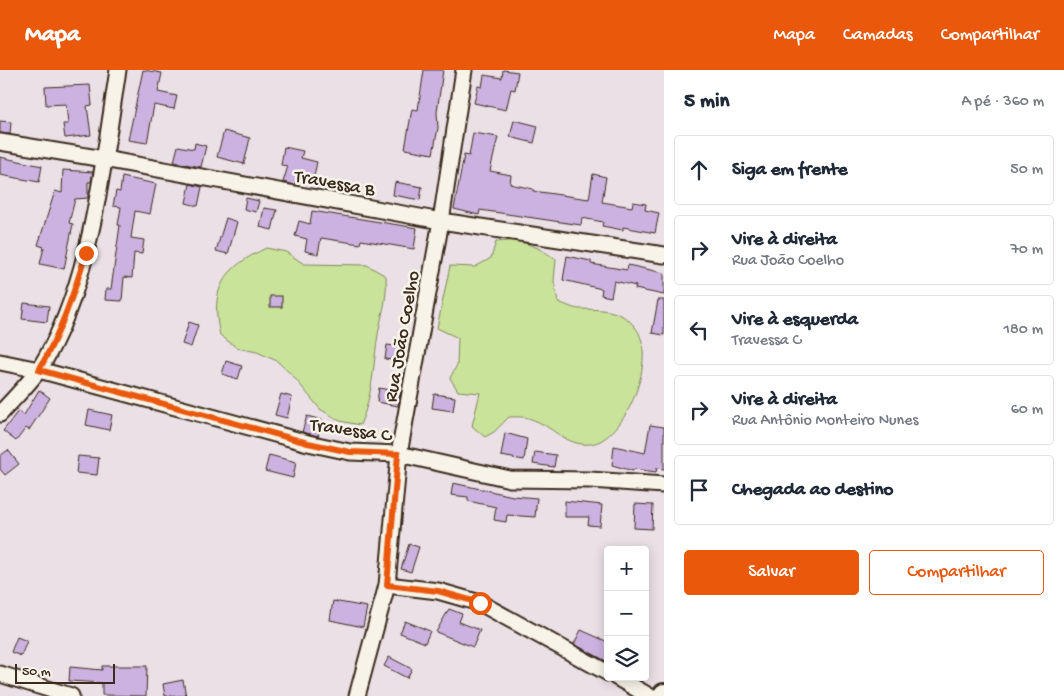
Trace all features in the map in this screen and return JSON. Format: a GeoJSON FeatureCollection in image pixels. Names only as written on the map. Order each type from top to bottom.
{"type":"FeatureCollection","features":[{"type":"Feature","properties":{"kind":"street"},"geometry":{"type":"LineString","coordinates":[[0,414],[39,370],[56,340],[70,306],[86,253],[104,159],[118,70]]}},
{"type":"Feature","properties":{"kind":"street","name":"Rua João Coelho"},"geometry":{"type":"LineString","coordinates":[[357,696],[387,585],[398,454],[441,221],[464,70]]}},
{"type":"Feature","properties":{"kind":"street","name":"Travessa B"},"geometry":{"type":"LineString","coordinates":[[0,142],[104,159],[441,221],[664,255]]}},
{"type":"Feature","properties":{"kind":"street","name":"Travessa C"},"geometry":{"type":"LineString","coordinates":[[0,362],[39,370],[308,443],[350,452],[398,454],[510,479],[590,480],[664,485]]}},
{"type":"Feature","properties":{"kind":"street"},"geometry":{"type":"LineString","coordinates":[[387,585],[438,591],[480,603],[604,671]]}},
{"type":"Feature","properties":{"kind":"street"},"geometry":{"type":"LineString","coordinates":[[0,674],[34,689],[71,696]]}},
{"type":"Feature","properties":{"kind":"street"},"geometry":{"type":"LineString","coordinates":[[623,681],[649,696]]}},
{"type":"Feature","properties":{"kind":"green space"},"geometry":{"type":"Polygon","coordinates":[[[517,240],[538,248],[556,259],[554,281],[558,302],[577,309],[603,310],[617,313],[635,327],[641,340],[643,357],[641,376],[635,395],[616,428],[603,439],[590,444],[574,442],[538,422],[520,417],[509,417],[494,432],[485,437],[472,426],[480,393],[458,391],[450,378],[457,365],[458,338],[437,328],[450,266],[475,267],[491,258],[496,242],[517,240]]]}},
{"type":"Feature","properties":{"kind":"green space"},"geometry":{"type":"Polygon","coordinates":[[[266,248],[286,252],[304,264],[367,265],[386,276],[385,302],[378,332],[372,384],[360,425],[340,421],[320,409],[293,376],[277,361],[257,352],[237,348],[220,335],[217,304],[223,281],[240,263],[266,248]]]}},
{"type":"Feature","properties":{"kind":"building"},"geometry":{"type":"Polygon","coordinates":[[[143,70],[162,73],[158,92],[177,96],[174,109],[154,105],[147,143],[128,140],[143,70]]]}},
{"type":"Feature","properties":{"kind":"building"},"geometry":{"type":"Polygon","coordinates":[[[424,70],[443,70],[437,112],[438,128],[433,154],[405,149],[412,109],[418,110],[424,70]]]}},
{"type":"Feature","properties":{"kind":"building"},"geometry":{"type":"Polygon","coordinates":[[[503,70],[518,72],[515,90],[511,89],[506,110],[474,103],[478,86],[482,87],[484,75],[502,78],[503,70]]]}},
{"type":"Feature","properties":{"kind":"building"},"geometry":{"type":"Polygon","coordinates":[[[90,85],[92,105],[87,106],[91,135],[65,138],[63,124],[68,124],[66,104],[46,105],[45,87],[90,85]]]}},
{"type":"Feature","properties":{"kind":"building"},"geometry":{"type":"Polygon","coordinates":[[[514,120],[538,126],[534,143],[510,137],[514,120]]]}},
{"type":"Feature","properties":{"kind":"building"},"geometry":{"type":"Polygon","coordinates":[[[0,121],[11,122],[10,134],[0,133],[0,121]]]}},
{"type":"Feature","properties":{"kind":"building"},"geometry":{"type":"Polygon","coordinates":[[[224,131],[250,138],[244,164],[217,157],[224,131]]]}},
{"type":"Feature","properties":{"kind":"building"},"geometry":{"type":"Polygon","coordinates":[[[473,133],[498,137],[490,171],[511,175],[510,184],[533,189],[533,191],[589,199],[593,174],[606,177],[602,202],[632,207],[633,202],[646,204],[645,210],[659,213],[655,233],[623,227],[623,230],[602,226],[603,222],[582,218],[581,225],[480,210],[479,215],[454,209],[464,155],[469,156],[473,133]]]}},
{"type":"Feature","properties":{"kind":"building"},"geometry":{"type":"Polygon","coordinates":[[[195,143],[206,146],[201,167],[174,162],[178,146],[194,149],[195,143]]]}},
{"type":"Feature","properties":{"kind":"building"},"geometry":{"type":"Polygon","coordinates":[[[284,147],[303,151],[301,158],[317,162],[313,181],[297,176],[295,185],[283,182],[288,166],[281,165],[284,147]]]}},
{"type":"Feature","properties":{"kind":"building"},"geometry":{"type":"Polygon","coordinates":[[[0,157],[42,166],[39,182],[0,175],[0,157]]]}},
{"type":"Feature","properties":{"kind":"building"},"geometry":{"type":"Polygon","coordinates":[[[63,170],[93,172],[91,182],[88,182],[88,198],[75,199],[69,223],[73,224],[64,269],[40,264],[44,247],[38,245],[55,191],[62,193],[63,170]]]}},
{"type":"Feature","properties":{"kind":"building"},"geometry":{"type":"Polygon","coordinates":[[[122,177],[156,184],[150,214],[135,211],[131,238],[144,240],[142,254],[134,253],[132,278],[124,277],[122,301],[105,300],[106,289],[111,289],[120,225],[118,225],[121,207],[113,206],[116,191],[120,192],[122,177]]]}},
{"type":"Feature","properties":{"kind":"building"},"geometry":{"type":"Polygon","coordinates":[[[395,182],[422,187],[420,200],[393,195],[395,182]]]}},
{"type":"Feature","properties":{"kind":"building"},"geometry":{"type":"Polygon","coordinates":[[[190,184],[202,187],[198,206],[186,203],[190,184]]]}},
{"type":"Feature","properties":{"kind":"building"},"geometry":{"type":"Polygon","coordinates":[[[246,198],[259,201],[256,212],[244,209],[246,198]]]}},
{"type":"Feature","properties":{"kind":"building"},"geometry":{"type":"Polygon","coordinates":[[[264,208],[277,210],[272,230],[260,227],[264,208]]]}},
{"type":"Feature","properties":{"kind":"building"},"geometry":{"type":"Polygon","coordinates":[[[312,211],[417,228],[414,249],[361,240],[360,244],[321,238],[318,254],[305,251],[307,239],[295,236],[299,221],[310,224],[312,211]]]}},
{"type":"Feature","properties":{"kind":"building"},"geometry":{"type":"Polygon","coordinates":[[[226,218],[237,222],[228,254],[216,251],[226,218]]]}},
{"type":"Feature","properties":{"kind":"building"},"geometry":{"type":"Polygon","coordinates":[[[567,256],[591,261],[591,264],[627,270],[628,265],[664,273],[664,295],[635,289],[636,286],[614,281],[611,297],[601,295],[602,289],[563,280],[567,256]]]}},
{"type":"Feature","properties":{"kind":"building"},"geometry":{"type":"Polygon","coordinates":[[[270,296],[282,296],[282,307],[270,307],[270,296]]]}},
{"type":"Feature","properties":{"kind":"building"},"geometry":{"type":"Polygon","coordinates":[[[658,300],[664,300],[664,335],[652,333],[658,300]]]}},
{"type":"Feature","properties":{"kind":"building"},"geometry":{"type":"Polygon","coordinates":[[[24,303],[49,306],[47,322],[22,319],[24,303]]]}},
{"type":"Feature","properties":{"kind":"building"},"geometry":{"type":"Polygon","coordinates":[[[189,322],[198,325],[191,347],[182,344],[189,322]]]}},
{"type":"Feature","properties":{"kind":"building"},"geometry":{"type":"Polygon","coordinates":[[[387,345],[402,347],[400,361],[385,359],[387,345]]]}},
{"type":"Feature","properties":{"kind":"building"},"geometry":{"type":"Polygon","coordinates":[[[226,361],[242,366],[238,379],[222,374],[226,361]]]}},
{"type":"Feature","properties":{"kind":"building"},"geometry":{"type":"Polygon","coordinates":[[[379,388],[400,392],[398,406],[377,402],[379,388]]]}},
{"type":"Feature","properties":{"kind":"building"},"geometry":{"type":"Polygon","coordinates":[[[39,390],[50,398],[29,430],[26,428],[16,441],[3,431],[18,411],[24,415],[39,390]]]}},
{"type":"Feature","properties":{"kind":"building"},"geometry":{"type":"Polygon","coordinates":[[[281,394],[292,397],[287,418],[275,415],[281,394]]]}},
{"type":"Feature","properties":{"kind":"building"},"geometry":{"type":"Polygon","coordinates":[[[434,394],[455,397],[453,411],[432,408],[434,394]]]}},
{"type":"Feature","properties":{"kind":"building"},"geometry":{"type":"Polygon","coordinates":[[[89,410],[112,415],[109,430],[86,425],[89,410]]]}},
{"type":"Feature","properties":{"kind":"building"},"geometry":{"type":"Polygon","coordinates":[[[307,416],[322,420],[318,436],[302,432],[307,416]]]}},
{"type":"Feature","properties":{"kind":"building"},"geometry":{"type":"Polygon","coordinates":[[[650,425],[664,427],[664,469],[657,468],[656,472],[634,469],[633,471],[612,465],[614,446],[645,453],[650,425]]]}},
{"type":"Feature","properties":{"kind":"building"},"geometry":{"type":"Polygon","coordinates":[[[505,433],[527,439],[524,460],[501,456],[505,433]]]}},
{"type":"Feature","properties":{"kind":"building"},"geometry":{"type":"Polygon","coordinates":[[[8,450],[19,464],[5,475],[0,469],[0,456],[8,450]]]}},
{"type":"Feature","properties":{"kind":"building"},"geometry":{"type":"Polygon","coordinates":[[[535,452],[556,455],[554,467],[533,464],[535,452]]]}},
{"type":"Feature","properties":{"kind":"building"},"geometry":{"type":"Polygon","coordinates":[[[269,455],[296,462],[293,478],[265,471],[269,455]]]}},
{"type":"Feature","properties":{"kind":"building"},"geometry":{"type":"Polygon","coordinates":[[[78,456],[99,458],[97,475],[76,473],[78,456]]]}},
{"type":"Feature","properties":{"kind":"building"},"geometry":{"type":"Polygon","coordinates":[[[453,483],[513,496],[537,498],[535,517],[507,515],[506,522],[494,520],[496,507],[468,501],[468,497],[451,495],[453,483]]]}},
{"type":"Feature","properties":{"kind":"building"},"geometry":{"type":"Polygon","coordinates":[[[565,501],[602,505],[600,526],[588,525],[589,517],[565,517],[565,501]]]}},
{"type":"Feature","properties":{"kind":"building"},"geometry":{"type":"Polygon","coordinates":[[[635,504],[653,505],[652,529],[634,528],[635,504]]]}},
{"type":"Feature","properties":{"kind":"building"},"geometry":{"type":"Polygon","coordinates":[[[409,544],[419,547],[411,572],[401,569],[409,544]]]}},
{"type":"Feature","properties":{"kind":"building"},"geometry":{"type":"Polygon","coordinates":[[[333,601],[367,607],[363,627],[330,620],[333,601]]]}},
{"type":"Feature","properties":{"kind":"building"},"geometry":{"type":"Polygon","coordinates":[[[449,609],[462,614],[459,622],[480,630],[473,647],[436,632],[449,609]]]}},
{"type":"Feature","properties":{"kind":"building"},"geometry":{"type":"Polygon","coordinates":[[[405,621],[430,631],[425,643],[400,633],[405,621]]]}},
{"type":"Feature","properties":{"kind":"building"},"geometry":{"type":"Polygon","coordinates":[[[581,630],[604,640],[604,660],[574,644],[581,630]]]}},
{"type":"Feature","properties":{"kind":"building"},"geometry":{"type":"Polygon","coordinates":[[[17,637],[27,641],[21,656],[11,652],[17,637]]]}},
{"type":"Feature","properties":{"kind":"building"},"geometry":{"type":"Polygon","coordinates":[[[389,657],[412,669],[407,678],[384,666],[389,657]]]}},
{"type":"Feature","properties":{"kind":"building"},"geometry":{"type":"Polygon","coordinates":[[[102,666],[147,666],[146,696],[102,695],[102,683],[69,681],[70,667],[102,670],[102,666]]]}},
{"type":"Feature","properties":{"kind":"building"},"geometry":{"type":"Polygon","coordinates":[[[183,680],[186,696],[165,696],[163,684],[183,680]]]}},
{"type":"Feature","properties":{"kind":"route"},"geometry":{"type":"LineString","coordinates":[[86,253],[70,306],[56,340],[39,370],[308,443],[350,452],[398,454],[387,585],[438,591],[480,603]]}}]}
